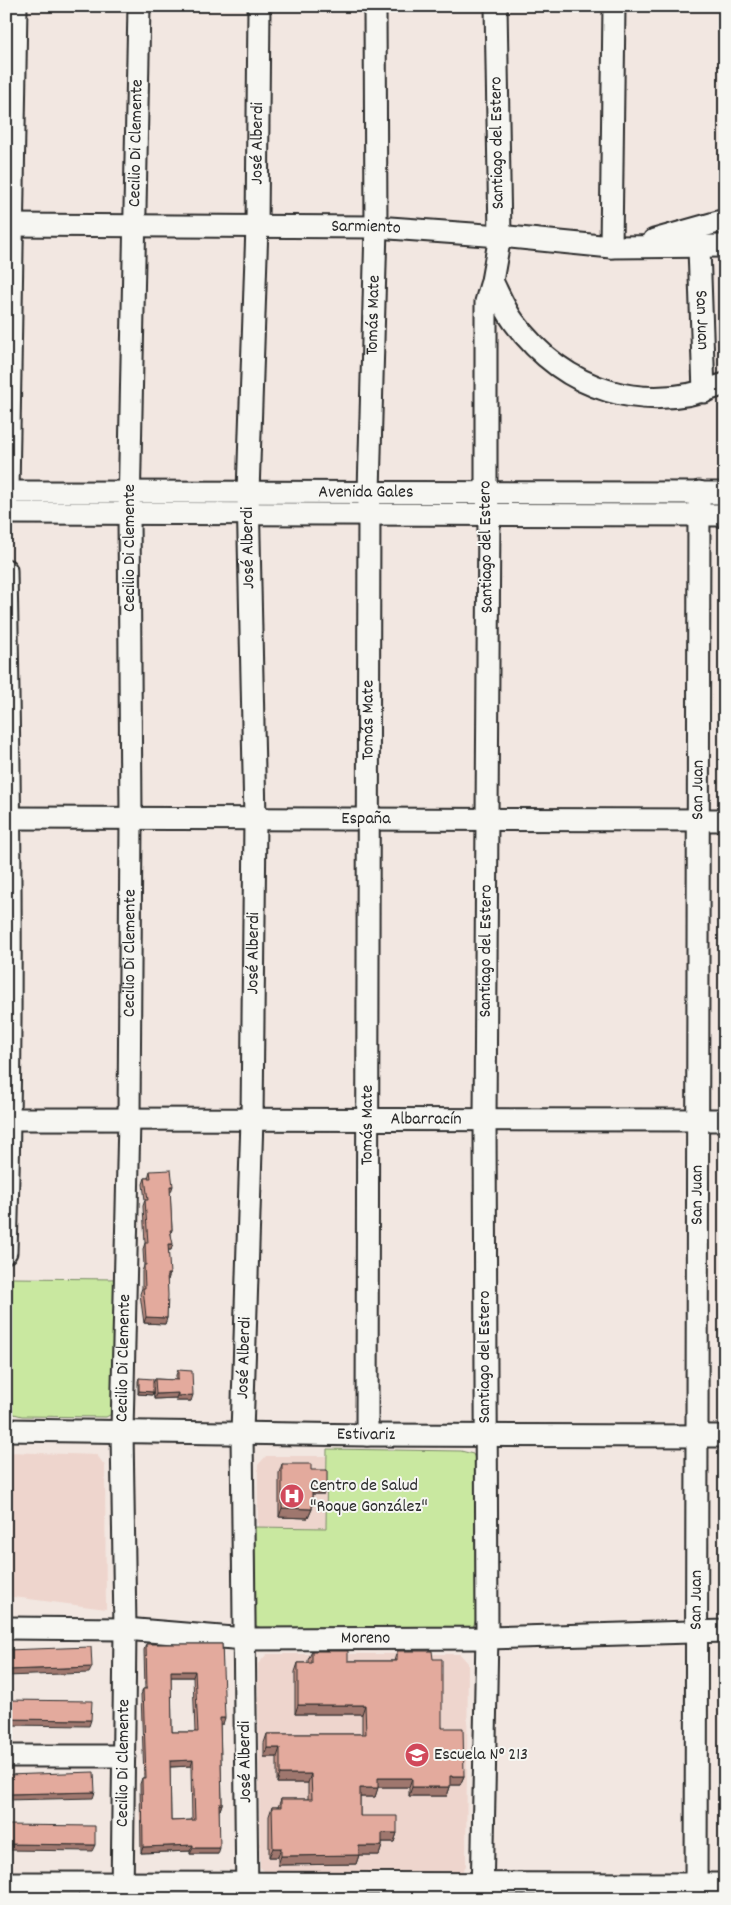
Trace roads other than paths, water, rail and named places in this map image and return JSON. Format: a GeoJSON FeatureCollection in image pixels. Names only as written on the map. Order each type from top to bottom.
{"type":"FeatureCollection","features":[{"type":"Feature","properties":{"kind":"street"},"geometry":{"type":"LineString","coordinates":[[7,501],[9,225],[16,6]]}},
{"type":"Feature","properties":{"kind":"street","name":"Cecilio Di Clemente"},"geometry":{"type":"LineString","coordinates":[[123,1891],[125,1629],[122,1431],[129,1119],[131,818],[130,503],[139,6]]}},
{"type":"Feature","properties":{"kind":"street","name":"José Alberdi"},"geometry":{"type":"LineString","coordinates":[[247,1891],[242,1433],[252,1119],[254,818],[248,492],[257,226],[259,6]]}},
{"type":"Feature","properties":{"kind":"street","name":"Tomás Mate"},"geometry":{"type":"LineString","coordinates":[[367,1435],[369,492],[376,227],[375,6]]}},
{"type":"Feature","properties":{"kind":"street","name":"Santiago del Estero"},"geometry":{"type":"LineString","coordinates":[[482,1891],[487,1638],[485,1435],[486,302],[492,281],[500,236],[496,6]]}},
{"type":"Feature","properties":{"kind":"street"},"geometry":{"type":"LineString","coordinates":[[614,6],[620,247],[725,220]]}},
{"type":"Feature","properties":{"kind":"street","name":"Sarmiento"},"geometry":{"type":"LineString","coordinates":[[9,225],[134,224],[376,227],[620,247],[699,248],[725,246]]}},
{"type":"Feature","properties":{"kind":"street","name":"San Juan"},"geometry":{"type":"LineString","coordinates":[[699,248],[704,392]]}},
{"type":"Feature","properties":{"kind":"street"},"geometry":{"type":"LineString","coordinates":[[492,281],[513,320],[530,341],[581,382],[611,393],[674,398],[704,392],[725,384]]}},
{"type":"Feature","properties":{"kind":"street","name":"Avenida Gales"},"geometry":{"type":"LineString","coordinates":[[130,503],[248,492],[369,492],[487,503],[725,515]]}},
{"type":"Feature","properties":{"kind":"street","name":"Avenida Gales"},"geometry":{"type":"LineString","coordinates":[[7,501],[130,503],[249,513],[370,514],[487,503],[699,492],[725,493]]}},
{"type":"Feature","properties":{"kind":"street","name":"San Juan"},"geometry":{"type":"LineString","coordinates":[[696,1892],[699,492]]}},
{"type":"Feature","properties":{"kind":"street"},"geometry":{"type":"LineString","coordinates":[[6,570],[8,818],[6,1252]]}},
{"type":"Feature","properties":{"kind":"street","name":"España"},"geometry":{"type":"LineString","coordinates":[[8,818],[725,820]]}},
{"type":"Feature","properties":{"kind":"street","name":"Albarracín"},"geometry":{"type":"LineString","coordinates":[[8,1119],[725,1120]]}},
{"type":"Feature","properties":{"kind":"street","name":"Estivariz"},"geometry":{"type":"LineString","coordinates":[[6,1430],[367,1435],[725,1436]]}},
{"type":"Feature","properties":{"kind":"street","name":"Moreno"},"geometry":{"type":"LineString","coordinates":[[6,1628],[125,1629],[245,1639],[487,1638],[725,1631]]}},
{"type":"Feature","properties":{"kind":"street"},"geometry":{"type":"LineString","coordinates":[[6,1756],[124,1756]]}},
{"type":"Feature","properties":{"kind":"street"},"geometry":{"type":"LineString","coordinates":[[6,1883],[123,1891],[696,1892],[725,1884]]}},
{"type":"Feature","properties":{"kind":"place","name":"Centro de Salud \"Roque González\""},"geometry":{"type":"Point","coordinates":[292,1496]}},
{"type":"Feature","properties":{"kind":"place","name":"Escuela N° 213"},"geometry":{"type":"Point","coordinates":[417,1755]}}]}
